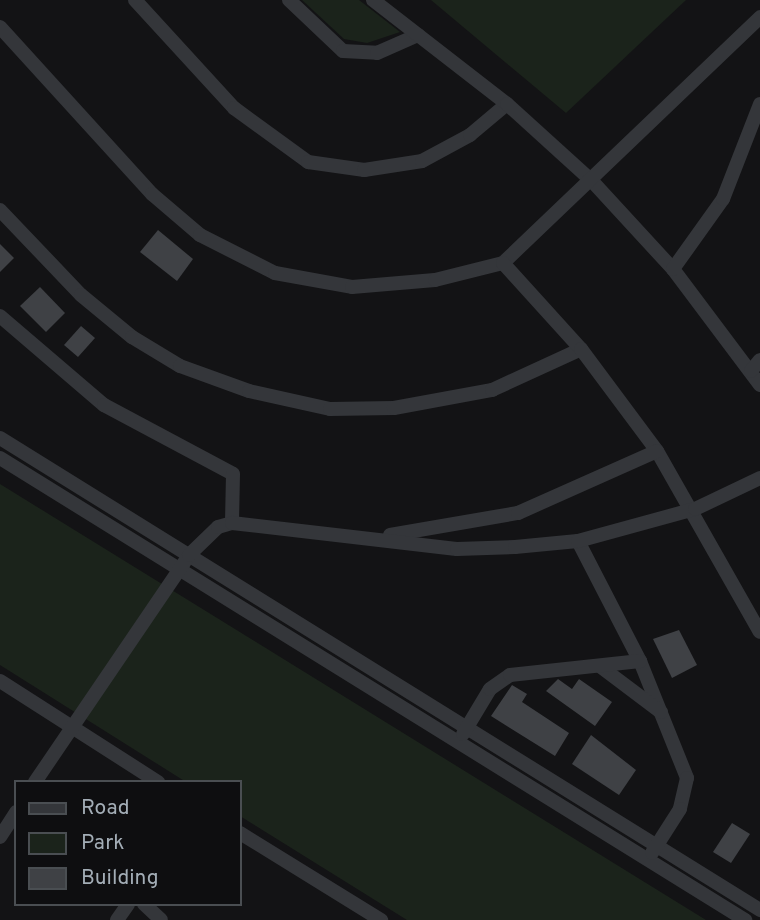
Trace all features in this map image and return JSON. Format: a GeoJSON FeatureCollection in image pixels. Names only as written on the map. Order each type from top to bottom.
{"type":"FeatureCollection","features":[{"type":"Feature","properties":{"kind":"street"},"geometry":{"type":"LineString","coordinates":[[135,0],[234,108],[309,162],[364,170],[422,161],[470,135],[507,104]]}},
{"type":"Feature","properties":{"kind":"street"},"geometry":{"type":"LineString","coordinates":[[289,0],[343,51],[377,53],[418,35]]}},
{"type":"Feature","properties":{"kind":"street"},"geometry":{"type":"LineString","coordinates":[[373,0],[507,104],[592,181],[673,269],[755,366],[760,385]]}},
{"type":"Feature","properties":{"kind":"street"},"geometry":{"type":"LineString","coordinates":[[0,27],[152,194],[200,235],[239,258],[275,273],[352,287],[435,280],[503,263],[592,181],[760,17]]}},
{"type":"Feature","properties":{"kind":"street"},"geometry":{"type":"LineString","coordinates":[[673,269],[723,199],[760,104]]}},
{"type":"Feature","properties":{"kind":"street"},"geometry":{"type":"LineString","coordinates":[[0,210],[81,295],[132,337],[204,377],[248,391],[330,409],[394,408],[492,390],[581,349]]}},
{"type":"Feature","properties":{"kind":"street"},"geometry":{"type":"LineString","coordinates":[[503,263],[581,349],[657,451],[695,509],[760,632]]}},
{"type":"Feature","properties":{"kind":"street"},"geometry":{"type":"LineString","coordinates":[[0,316],[104,405],[233,474],[232,523]]}},
{"type":"Feature","properties":{"kind":"street"},"geometry":{"type":"LineString","coordinates":[[0,438],[760,910]]}},
{"type":"Feature","properties":{"kind":"street"},"geometry":{"type":"LineString","coordinates":[[363,537],[518,513],[657,451]]}},
{"type":"Feature","properties":{"kind":"street"},"geometry":{"type":"LineString","coordinates":[[0,458],[745,920]]}},
{"type":"Feature","properties":{"kind":"street"},"geometry":{"type":"LineString","coordinates":[[37,780],[188,555],[205,536],[232,523],[457,549],[578,541],[695,509],[760,478]]}},
{"type":"Feature","properties":{"kind":"street"},"geometry":{"type":"LineString","coordinates":[[578,541],[640,661],[662,713],[687,792],[648,860]]}},
{"type":"Feature","properties":{"kind":"street"},"geometry":{"type":"LineString","coordinates":[[458,743],[498,680],[640,661]]}},
{"type":"Feature","properties":{"kind":"street"},"geometry":{"type":"LineString","coordinates":[[601,667],[662,713]]}},
{"type":"Feature","properties":{"kind":"street"},"geometry":{"type":"LineString","coordinates":[[0,681],[155,780]]}},
{"type":"Feature","properties":{"kind":"street"},"geometry":{"type":"LineString","coordinates":[[0,837],[14,815]]}},
{"type":"Feature","properties":{"kind":"street"},"geometry":{"type":"LineString","coordinates":[[242,834],[381,920]]}},
{"type":"Feature","properties":{"kind":"street"},"geometry":{"type":"LineString","coordinates":[[146,906],[161,920]]}},
{"type":"Feature","properties":{"kind":"green space"},"geometry":{"type":"Polygon","coordinates":[[[302,0],[359,0],[400,32],[367,43],[344,39],[302,0]]]}},
{"type":"Feature","properties":{"kind":"green space"},"geometry":{"type":"Polygon","coordinates":[[[431,0],[686,0],[566,113],[431,0]]]}},
{"type":"Feature","properties":{"kind":"green space"},"geometry":{"type":"Polygon","coordinates":[[[0,484],[706,920],[407,920],[242,817],[242,780],[183,780],[0,665],[0,484]]]}},
{"type":"Feature","properties":{"kind":"building"},"geometry":{"type":"Polygon","coordinates":[[[158,230],[193,259],[177,281],[140,252],[158,230]]]}},
{"type":"Feature","properties":{"kind":"building"},"geometry":{"type":"Polygon","coordinates":[[[0,244],[14,258],[0,272],[0,244]]]}},
{"type":"Feature","properties":{"kind":"building"},"geometry":{"type":"Polygon","coordinates":[[[40,287],[65,313],[46,332],[20,306],[40,287]]]}},
{"type":"Feature","properties":{"kind":"building"},"geometry":{"type":"Polygon","coordinates":[[[81,326],[95,338],[78,357],[64,345],[81,326]]]}},
{"type":"Feature","properties":{"kind":"building"},"geometry":{"type":"Polygon","coordinates":[[[679,630],[697,665],[672,678],[653,639],[679,630]]]}},
{"type":"Feature","properties":{"kind":"building"},"geometry":{"type":"Polygon","coordinates":[[[558,679],[572,689],[579,679],[612,702],[595,726],[546,691],[558,679]]]}},
{"type":"Feature","properties":{"kind":"building"},"geometry":{"type":"Polygon","coordinates":[[[512,685],[527,694],[522,702],[569,733],[555,756],[491,716],[512,685]]]}},
{"type":"Feature","properties":{"kind":"building"},"geometry":{"type":"Polygon","coordinates":[[[591,735],[636,770],[619,795],[572,764],[591,735]]]}},
{"type":"Feature","properties":{"kind":"building"},"geometry":{"type":"Polygon","coordinates":[[[732,823],[750,834],[731,863],[713,852],[732,823]]]}}]}
